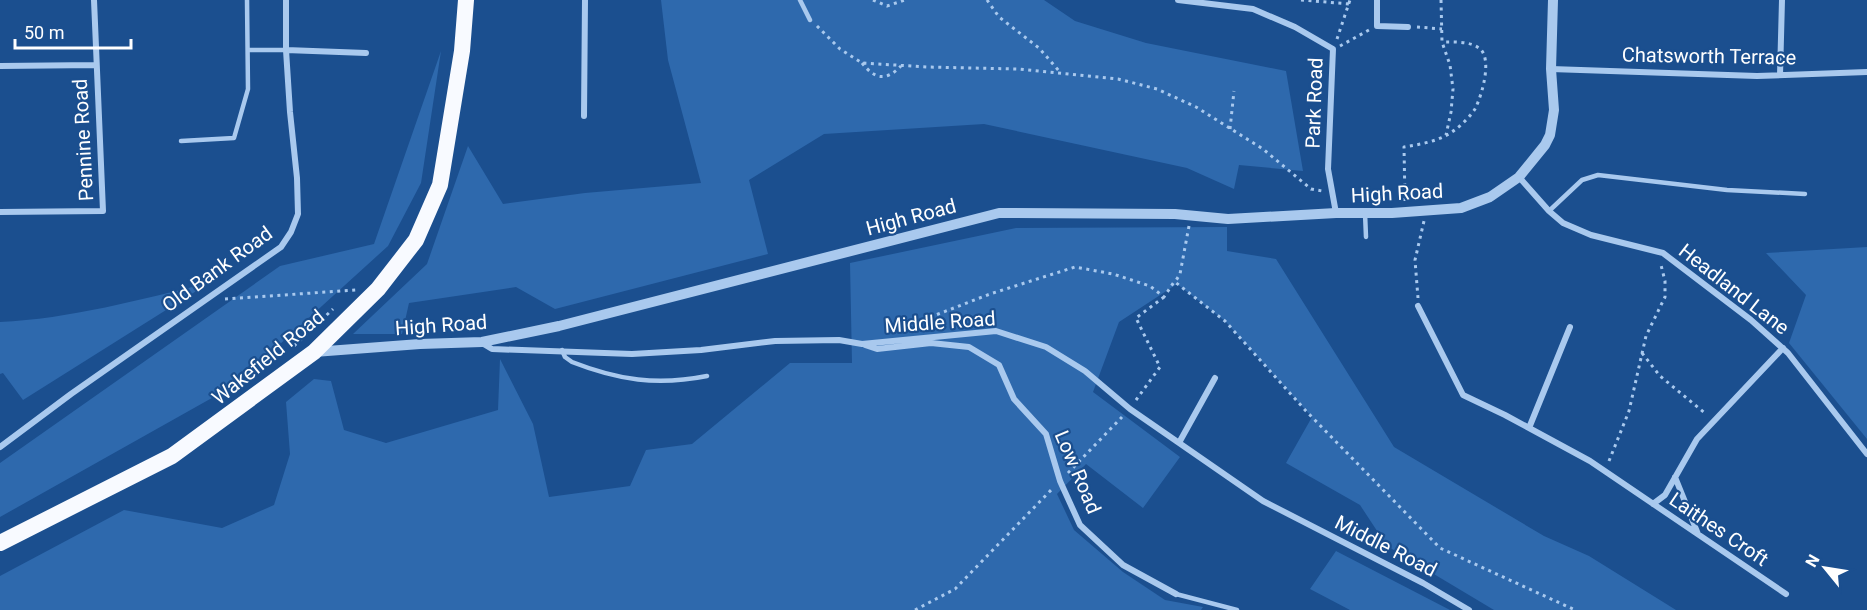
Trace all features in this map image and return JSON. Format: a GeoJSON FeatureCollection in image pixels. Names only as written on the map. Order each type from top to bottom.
{"type":"FeatureCollection","features":[{"type":"Feature","properties":{"kind":"highway","name":"Wakefield Road"},"geometry":{"type":"LineString","coordinates":[[0,543],[172,456],[314,352],[378,289],[416,240],[440,185],[462,51],[466,0]]}},
{"type":"Feature","properties":{"kind":"street","name":"Pennine Road"},"geometry":{"type":"LineString","coordinates":[[0,212],[103,211],[94,0]]}},
{"type":"Feature","properties":{"kind":"street","name":"Old Bank Road"},"geometry":{"type":"LineString","coordinates":[[0,447],[71,394],[281,247],[291,232],[298,214],[286,50],[286,0]]}},
{"type":"Feature","properties":{"kind":"street"},"geometry":{"type":"LineString","coordinates":[[584,116],[585,0]]}},
{"type":"Feature","properties":{"kind":"street","name":"Park Road"},"geometry":{"type":"LineString","coordinates":[[1178,0],[1252,9],[1295,27],[1333,49],[1328,169],[1336,213]]}},
{"type":"Feature","properties":{"kind":"street"},"geometry":{"type":"LineString","coordinates":[[1377,0],[1377,26],[1408,27]]}},
{"type":"Feature","properties":{"kind":"street","name":"High Road"},"geometry":{"type":"LineString","coordinates":[[314,352],[482,342],[614,314],[999,213],[1175,214],[1228,219],[1461,208],[1490,197],[1519,177],[1550,135],[1554,110],[1551,69],[1552,0]]}},
{"type":"Feature","properties":{"kind":"street"},"geometry":{"type":"LineString","coordinates":[[1780,75],[1782,0]]}},
{"type":"Feature","properties":{"kind":"street"},"geometry":{"type":"LineString","coordinates":[[286,50],[366,53]]}},
{"type":"Feature","properties":{"kind":"street"},"geometry":{"type":"LineString","coordinates":[[0,66],[96,65]]}},
{"type":"Feature","properties":{"kind":"street","name":"Chatsworth Terrace"},"geometry":{"type":"LineString","coordinates":[[1551,69],[1780,75],[1867,72]]}},
{"type":"Feature","properties":{"kind":"street","name":"Headland Lane"},"geometry":{"type":"LineString","coordinates":[[1519,177],[1549,211],[1563,223],[1591,235],[1663,254],[1751,320],[1783,348],[1867,453]]}},
{"type":"Feature","properties":{"kind":"street"},"geometry":{"type":"LineString","coordinates":[[1418,306],[1463,395],[1529,428],[1604,471],[1653,504]]}},
{"type":"Feature","properties":{"kind":"street"},"geometry":{"type":"LineString","coordinates":[[1529,428],[1570,327]]}},
{"type":"Feature","properties":{"kind":"street","name":"Middle Road"},"geometry":{"type":"LineString","coordinates":[[482,342],[492,349],[632,354],[701,350],[775,341],[839,340],[862,344],[996,331],[1046,347],[1085,370],[1130,409],[1180,441],[1263,501],[1423,583],[1469,610]]}},
{"type":"Feature","properties":{"kind":"street","name":"Low Road"},"geometry":{"type":"LineString","coordinates":[[862,344],[877,350],[932,343],[969,347],[999,365],[1014,399],[1046,434],[1060,481],[1080,525],[1123,565],[1176,594]]}},
{"type":"Feature","properties":{"kind":"street","name":"Laithes Croft"},"geometry":{"type":"LineString","coordinates":[[1783,348],[1698,439],[1665,495],[1653,504],[1786,594]]}},
{"type":"Feature","properties":{"kind":"street"},"geometry":{"type":"LineString","coordinates":[[1180,441],[1215,378]]}},
{"type":"Feature","properties":{"kind":"street"},"geometry":{"type":"LineString","coordinates":[[1676,477],[1698,535]]}},
{"type":"Feature","properties":{"kind":"lane"},"geometry":{"type":"LineString","coordinates":[[181,141],[234,138],[248,89],[247,0]]}},
{"type":"Feature","properties":{"kind":"lane"},"geometry":{"type":"LineString","coordinates":[[800,0],[810,20]]}},
{"type":"Feature","properties":{"kind":"lane"},"geometry":{"type":"LineString","coordinates":[[248,50],[286,50]]}},
{"type":"Feature","properties":{"kind":"lane"},"geometry":{"type":"LineString","coordinates":[[1549,211],[1582,180],[1598,175],[1726,189],[1805,194]]}},
{"type":"Feature","properties":{"kind":"lane"},"geometry":{"type":"LineString","coordinates":[[1365,213],[1366,237]]}},
{"type":"Feature","properties":{"kind":"lane"},"geometry":{"type":"LineString","coordinates":[[562,350],[565,357],[572,362],[624,379],[663,382],[707,376]]}},
{"type":"Feature","properties":{"kind":"lane"},"geometry":{"type":"LineString","coordinates":[[1176,594],[1237,610]]}},
{"type":"Feature","properties":{"kind":"path"},"geometry":{"type":"LineString","coordinates":[[873,0],[886,6],[905,0]]}},
{"type":"Feature","properties":{"kind":"path"},"geometry":{"type":"LineString","coordinates":[[987,0],[999,17],[1039,48],[1061,73]]}},
{"type":"Feature","properties":{"kind":"path"},"geometry":{"type":"LineString","coordinates":[[1301,0],[1350,2],[1333,49]]}},
{"type":"Feature","properties":{"kind":"path"},"geometry":{"type":"LineString","coordinates":[[1442,0],[1442,42],[1453,89],[1446,135]]}},
{"type":"Feature","properties":{"kind":"path"},"geometry":{"type":"LineString","coordinates":[[810,20],[840,49],[862,63],[872,75],[882,77],[894,73],[901,66]]}},
{"type":"Feature","properties":{"kind":"path"},"geometry":{"type":"LineString","coordinates":[[1333,49],[1377,26]]}},
{"type":"Feature","properties":{"kind":"path"},"geometry":{"type":"LineString","coordinates":[[1408,27],[1442,29]]}},
{"type":"Feature","properties":{"kind":"path"},"geometry":{"type":"LineString","coordinates":[[1406,212],[1404,147],[1435,141],[1456,130],[1474,110],[1482,92],[1487,60],[1479,48],[1463,42],[1442,42]]}},
{"type":"Feature","properties":{"kind":"path"},"geometry":{"type":"LineString","coordinates":[[862,63],[1018,69],[1119,79],[1157,88],[1196,107],[1263,149],[1311,189],[1333,194]]}},
{"type":"Feature","properties":{"kind":"path"},"geometry":{"type":"LineString","coordinates":[[1230,129],[1234,90]]}},
{"type":"Feature","properties":{"kind":"path"},"geometry":{"type":"LineString","coordinates":[[1418,306],[1415,260],[1427,210]]}},
{"type":"Feature","properties":{"kind":"path"},"geometry":{"type":"LineString","coordinates":[[894,332],[990,294],[1076,267],[1113,274],[1150,286],[1164,297],[1180,274],[1189,224],[1175,214]]}},
{"type":"Feature","properties":{"kind":"path"},"geometry":{"type":"LineString","coordinates":[[1604,471],[1629,411],[1646,336],[1665,297],[1665,281],[1658,252]]}},
{"type":"Feature","properties":{"kind":"path"},"geometry":{"type":"LineString","coordinates":[[1175,282],[1225,321],[1306,411],[1440,548],[1575,610]]}},
{"type":"Feature","properties":{"kind":"path"},"geometry":{"type":"LineString","coordinates":[[344,298],[361,283]]}},
{"type":"Feature","properties":{"kind":"path"},"geometry":{"type":"LineString","coordinates":[[204,300],[378,289]]}},
{"type":"Feature","properties":{"kind":"path"},"geometry":{"type":"LineString","coordinates":[[293,346],[336,306]]}},
{"type":"Feature","properties":{"kind":"path"},"geometry":{"type":"LineString","coordinates":[[1642,353],[1660,376],[1714,421]]}},
{"type":"Feature","properties":{"kind":"path"},"geometry":{"type":"LineString","coordinates":[[915,610],[955,589],[1060,481]]}},
{"type":"Feature","properties":{"kind":"shaded area"},"geometry":{"type":"Polygon","coordinates":[[[661,0],[1044,0],[1075,21],[1146,43],[1286,71],[1303,171],[1239,165],[1234,189],[1187,168],[984,124],[824,134],[749,180],[768,254],[555,309],[516,287],[409,303],[402,334],[353,334],[427,264],[468,146],[503,204],[585,193],[701,183],[668,60],[661,0]]]}},
{"type":"Feature","properties":{"kind":"shaded area"},"geometry":{"type":"Polygon","coordinates":[[[441,51],[421,183],[388,246],[235,385],[0,517],[0,463],[280,266],[374,244],[441,51]]]}},
{"type":"Feature","properties":{"kind":"shaded area"},"geometry":{"type":"Polygon","coordinates":[[[1227,227],[1227,251],[1276,259],[1394,447],[1544,536],[1589,556],[1676,610],[1494,610],[1387,546],[1360,505],[1286,463],[1312,417],[1225,321],[1177,284],[1119,322],[1093,392],[1180,457],[1143,508],[1086,464],[1057,494],[1074,530],[1123,572],[1165,600],[1203,607],[1201,610],[0,610],[0,576],[124,510],[222,528],[274,505],[290,454],[286,402],[314,379],[331,381],[344,430],[386,443],[498,410],[500,359],[533,424],[549,497],[630,486],[646,450],[692,444],[790,363],[852,363],[850,263],[1016,228],[1227,227]]]}},
{"type":"Feature","properties":{"kind":"shaded area"},"geometry":{"type":"Polygon","coordinates":[[[1867,247],[1867,439],[1789,343],[1806,295],[1766,253],[1867,247]]]}},
{"type":"Feature","properties":{"kind":"shaded area"},"geometry":{"type":"Polygon","coordinates":[[[209,283],[23,400],[3,373],[0,374],[0,322],[79,313],[209,283]]]}},
{"type":"Feature","properties":{"kind":"shaded area"},"geometry":{"type":"Polygon","coordinates":[[[1336,551],[1450,610],[1350,610],[1310,589],[1336,551]]]}}]}
